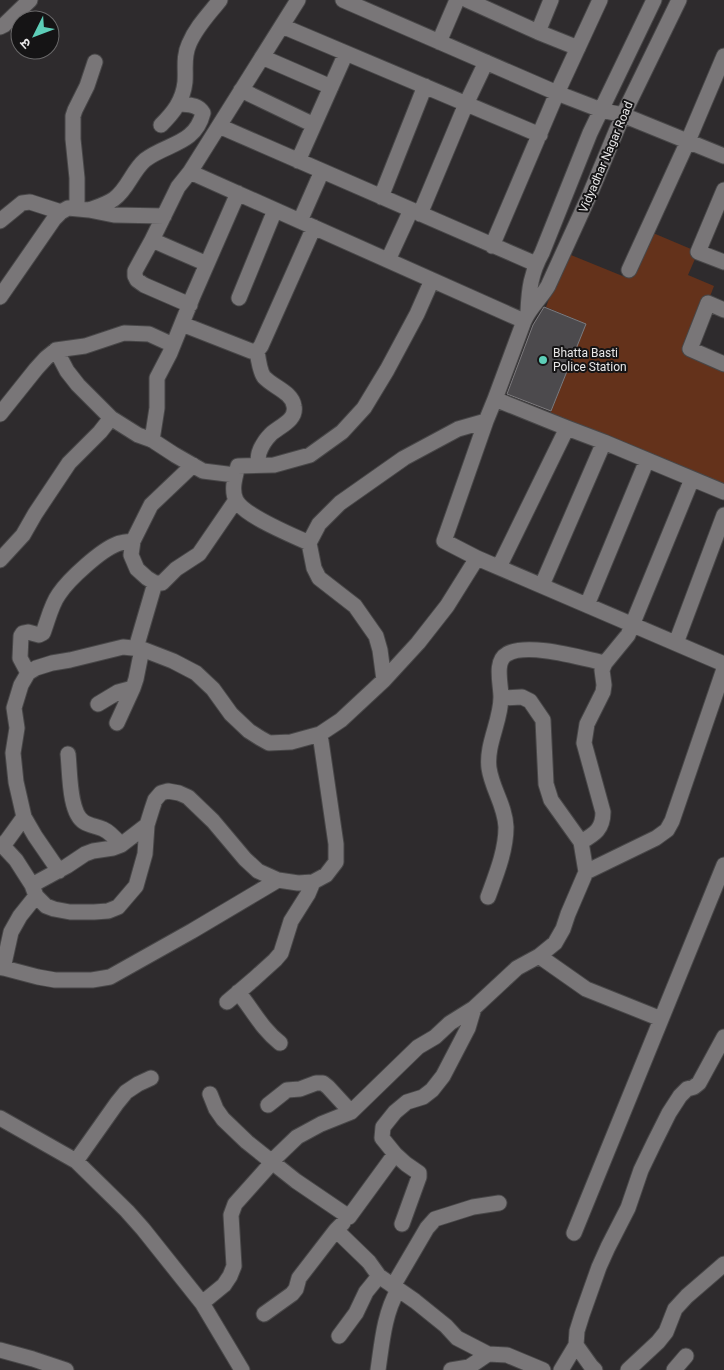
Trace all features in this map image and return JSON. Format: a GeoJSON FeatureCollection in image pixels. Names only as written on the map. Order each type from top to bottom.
{"type":"FeatureCollection","features":[{"type":"Feature","properties":{"kind":"street"},"geometry":{"type":"LineString","coordinates":[[1,24],[30,0]]}},
{"type":"Feature","properties":{"kind":"street"},"geometry":{"type":"LineString","coordinates":[[161,125],[179,104],[185,82],[186,55],[189,44],[200,24],[220,0]]}},
{"type":"Feature","properties":{"kind":"street"},"geometry":{"type":"LineString","coordinates":[[190,305],[144,285],[137,280],[135,271],[178,187],[190,172],[298,0]]}},
{"type":"Feature","properties":{"kind":"street"},"geometry":{"type":"LineString","coordinates":[[343,0],[558,93],[601,110],[623,115],[724,156]]}},
{"type":"Feature","properties":{"kind":"street"},"geometry":{"type":"LineString","coordinates":[[439,42],[457,0]]}},
{"type":"Feature","properties":{"kind":"street"},"geometry":{"type":"LineString","coordinates":[[467,0],[578,48]]}},
{"type":"Feature","properties":{"kind":"street"},"geometry":{"type":"LineString","coordinates":[[538,32],[551,0]]}},
{"type":"Feature","properties":{"kind":"street"},"geometry":{"type":"LineString","coordinates":[[492,246],[600,0]]}},
{"type":"Feature","properties":{"kind":"street","name":"Vidyadhar Nagar Road"},"geometry":{"type":"LineString","coordinates":[[477,558],[444,541],[486,421],[526,316],[529,290],[536,264],[590,133],[654,0]]}},
{"type":"Feature","properties":{"kind":"street","name":"Vidyadhar Nagar Road"},"geometry":{"type":"LineString","coordinates":[[526,316],[548,286],[590,194],[623,115],[679,0]]}},
{"type":"Feature","properties":{"kind":"street"},"geometry":{"type":"LineString","coordinates":[[282,26],[540,135]]}},
{"type":"Feature","properties":{"kind":"street"},"geometry":{"type":"LineString","coordinates":[[298,160],[346,53]]}},
{"type":"Feature","properties":{"kind":"street"},"geometry":{"type":"LineString","coordinates":[[629,270],[724,56]]}},
{"type":"Feature","properties":{"kind":"street"},"geometry":{"type":"LineString","coordinates":[[262,57],[331,87]]}},
{"type":"Feature","properties":{"kind":"street"},"geometry":{"type":"LineString","coordinates":[[83,209],[72,140],[73,116],[88,86],[95,62]]}},
{"type":"Feature","properties":{"kind":"street"},"geometry":{"type":"LineString","coordinates":[[388,260],[416,212],[486,62]]}},
{"type":"Feature","properties":{"kind":"street"},"geometry":{"type":"LineString","coordinates":[[381,197],[424,86]]}},
{"type":"Feature","properties":{"kind":"street"},"geometry":{"type":"LineString","coordinates":[[241,90],[314,125]]}},
{"type":"Feature","properties":{"kind":"street"},"geometry":{"type":"LineString","coordinates":[[83,209],[113,200],[124,189],[145,160],[181,142],[192,133],[201,120],[202,113],[200,108],[194,105],[179,104]]}},
{"type":"Feature","properties":{"kind":"street"},"geometry":{"type":"LineString","coordinates":[[219,126],[536,264]]}},
{"type":"Feature","properties":{"kind":"street"},"geometry":{"type":"LineString","coordinates":[[258,465],[258,454],[263,445],[270,435],[290,420],[295,411],[291,398],[264,377],[261,372],[257,351],[261,346],[307,224],[322,171]]}},
{"type":"Feature","properties":{"kind":"street"},"geometry":{"type":"LineString","coordinates":[[190,172],[432,280],[526,316]]}},
{"type":"Feature","properties":{"kind":"street"},"geometry":{"type":"LineString","coordinates":[[724,190],[720,211],[698,252],[724,262]]}},
{"type":"Feature","properties":{"kind":"street"},"geometry":{"type":"LineString","coordinates":[[152,440],[157,408],[157,378],[238,193]]}},
{"type":"Feature","properties":{"kind":"street"},"geometry":{"type":"LineString","coordinates":[[0,221],[22,203],[30,202],[61,212]]}},
{"type":"Feature","properties":{"kind":"street"},"geometry":{"type":"LineString","coordinates":[[0,297],[54,219],[68,208],[114,215],[164,216]]}},
{"type":"Feature","properties":{"kind":"street"},"geometry":{"type":"LineString","coordinates":[[239,298],[275,210]]}},
{"type":"Feature","properties":{"kind":"street"},"geometry":{"type":"LineString","coordinates":[[152,240],[208,264]]}},
{"type":"Feature","properties":{"kind":"street"},"geometry":{"type":"LineString","coordinates":[[309,543],[256,518],[245,510],[236,500],[233,482],[238,466],[274,465],[310,455],[342,432],[364,408],[387,370],[432,280]]}},
{"type":"Feature","properties":{"kind":"street"},"geometry":{"type":"LineString","coordinates":[[724,310],[708,303],[690,350],[724,364]]}},
{"type":"Feature","properties":{"kind":"street"},"geometry":{"type":"LineString","coordinates":[[182,324],[252,351],[257,351]]}},
{"type":"Feature","properties":{"kind":"street"},"geometry":{"type":"LineString","coordinates":[[0,414],[36,369],[56,350],[85,346],[124,333],[149,334],[173,345]]}},
{"type":"Feature","properties":{"kind":"street"},"geometry":{"type":"LineString","coordinates":[[56,350],[67,371],[78,385],[111,418],[138,435],[152,440],[203,470],[235,475]]}},
{"type":"Feature","properties":{"kind":"street"},"geometry":{"type":"LineString","coordinates":[[495,399],[724,492]]}},
{"type":"Feature","properties":{"kind":"street"},"geometry":{"type":"LineString","coordinates":[[0,560],[23,535],[69,463],[100,432],[111,418]]}},
{"type":"Feature","properties":{"kind":"street"},"geometry":{"type":"LineString","coordinates":[[384,680],[376,636],[354,606],[319,578],[314,568],[309,543],[319,524],[340,502],[404,458],[458,429],[486,421]]}},
{"type":"Feature","properties":{"kind":"street"},"geometry":{"type":"LineString","coordinates":[[499,566],[567,428]]}},
{"type":"Feature","properties":{"kind":"street"},"geometry":{"type":"LineString","coordinates":[[542,585],[604,442]]}},
{"type":"Feature","properties":{"kind":"street"},"geometry":{"type":"LineString","coordinates":[[587,605],[647,460]]}},
{"type":"Feature","properties":{"kind":"street"},"geometry":{"type":"LineString","coordinates":[[193,465],[151,505],[133,541],[131,555],[137,569],[146,578],[155,583],[162,583],[176,569],[199,554],[236,500]]}},
{"type":"Feature","properties":{"kind":"street"},"geometry":{"type":"LineString","coordinates":[[581,842],[594,835],[603,821],[603,812],[584,743],[587,724],[604,685],[602,670],[605,663],[628,635],[692,479]]}},
{"type":"Feature","properties":{"kind":"street"},"geometry":{"type":"LineString","coordinates":[[676,643],[724,515]]}},
{"type":"Feature","properties":{"kind":"street"},"geometry":{"type":"LineString","coordinates":[[28,673],[20,658],[21,636],[23,633],[28,632],[40,635],[43,633],[50,611],[59,594],[78,572],[117,544],[133,541]]}},
{"type":"Feature","properties":{"kind":"street"},"geometry":{"type":"LineString","coordinates":[[60,871],[24,817],[16,782],[13,753],[17,728],[7,706],[28,673],[36,668],[52,663],[124,647],[139,648],[173,661],[196,673],[213,689],[231,714],[249,731],[270,743],[291,742],[320,734],[341,720],[384,680],[447,606],[477,558],[724,664]]}},
{"type":"Feature","properties":{"kind":"street"},"geometry":{"type":"LineString","coordinates":[[117,723],[136,679],[139,648],[155,583]]}},
{"type":"Feature","properties":{"kind":"street"},"geometry":{"type":"LineString","coordinates":[[488,897],[499,867],[506,828],[504,810],[492,783],[488,760],[500,711],[500,664],[502,658],[517,650],[527,649],[605,663]]}},
{"type":"Feature","properties":{"kind":"street"},"geometry":{"type":"LineString","coordinates":[[586,872],[636,848],[667,830],[672,821],[724,669]]}},
{"type":"Feature","properties":{"kind":"street"},"geometry":{"type":"LineString","coordinates":[[98,704],[118,692],[133,688]]}},
{"type":"Feature","properties":{"kind":"street"},"geometry":{"type":"LineString","coordinates":[[202,1303],[224,1285],[234,1266],[231,1215],[235,1204],[271,1162],[297,1137],[321,1124],[351,1112],[418,1047],[435,1037],[450,1023],[474,1008],[516,968],[539,956],[555,943],[563,929],[586,872],[581,842],[556,808],[548,792],[543,720],[530,701],[522,697],[501,698]]}},
{"type":"Feature","properties":{"kind":"street"},"geometry":{"type":"LineString","coordinates":[[24,817],[2,845],[16,860],[34,891],[46,906],[54,909],[70,912],[108,911],[118,907],[136,886],[145,854],[147,825],[155,800],[161,793],[168,791],[188,797],[213,821],[244,859],[258,871],[278,880],[298,883],[312,882],[326,875],[336,862],[336,844],[320,734]]}},
{"type":"Feature","properties":{"kind":"street"},"geometry":{"type":"LineString","coordinates":[[68,754],[76,813],[85,823],[104,829],[121,844]]}},
{"type":"Feature","properties":{"kind":"street"},"geometry":{"type":"LineString","coordinates":[[147,825],[113,848],[85,854],[34,891],[11,932],[2,967],[55,980],[92,980],[110,977],[278,880]]}},
{"type":"Feature","properties":{"kind":"street"},"geometry":{"type":"LineString","coordinates":[[574,1233],[724,865]]}},
{"type":"Feature","properties":{"kind":"street"},"geometry":{"type":"LineString","coordinates":[[280,1043],[261,1025],[248,1004],[232,997],[281,953],[292,921],[308,894],[312,882]]}},
{"type":"Feature","properties":{"kind":"street"},"geometry":{"type":"LineString","coordinates":[[539,956],[586,989],[661,1019]]}},
{"type":"Feature","properties":{"kind":"street"},"geometry":{"type":"LineString","coordinates":[[402,1224],[419,1173],[395,1154],[382,1138],[383,1126],[407,1102],[423,1098],[443,1076],[468,1028],[474,1008]]}},
{"type":"Feature","properties":{"kind":"street"},"geometry":{"type":"LineString","coordinates":[[561,1370],[576,1345],[577,1331],[599,1267],[628,1208],[641,1170],[654,1142],[680,1096],[687,1089],[699,1083],[724,1036]]}},
{"type":"Feature","properties":{"kind":"street"},"geometry":{"type":"LineString","coordinates":[[76,1161],[126,1092],[151,1078]]}},
{"type":"Feature","properties":{"kind":"street"},"geometry":{"type":"LineString","coordinates":[[268,1105],[287,1090],[300,1089],[316,1083],[328,1087],[351,1112]]}},
{"type":"Feature","properties":{"kind":"street"},"geometry":{"type":"LineString","coordinates":[[210,1094],[216,1109],[223,1119],[247,1142],[296,1181],[349,1217]]}},
{"type":"Feature","properties":{"kind":"street"},"geometry":{"type":"LineString","coordinates":[[0,1118],[76,1161],[127,1211],[143,1228],[202,1303],[242,1370]]}},
{"type":"Feature","properties":{"kind":"street"},"geometry":{"type":"LineString","coordinates":[[264,1314],[292,1294],[296,1289],[299,1278],[336,1230],[349,1217],[395,1154]]}},
{"type":"Feature","properties":{"kind":"street"},"geometry":{"type":"LineString","coordinates":[[378,1370],[388,1312],[395,1288],[408,1259],[427,1228],[435,1219],[472,1207],[498,1202]]}},
{"type":"Feature","properties":{"kind":"street"},"geometry":{"type":"LineString","coordinates":[[336,1230],[369,1262],[379,1276],[415,1301],[446,1326],[456,1338],[488,1354],[543,1370]]}},
{"type":"Feature","properties":{"kind":"street"},"geometry":{"type":"LineString","coordinates":[[628,1370],[666,1332],[675,1309],[724,1264]]}},
{"type":"Feature","properties":{"kind":"street"},"geometry":{"type":"LineString","coordinates":[[339,1336],[356,1313],[366,1292],[379,1276]]}},
{"type":"Feature","properties":{"kind":"street"},"geometry":{"type":"LineString","coordinates":[[576,1345],[595,1370]]}},
{"type":"Feature","properties":{"kind":"street"},"geometry":{"type":"LineString","coordinates":[[0,1350],[66,1370]]}},
{"type":"Feature","properties":{"kind":"street"},"geometry":{"type":"LineString","coordinates":[[451,1370],[469,1367],[488,1354]]}},
{"type":"Feature","properties":{"kind":"street"},"geometry":{"type":"LineString","coordinates":[[674,1370],[686,1356]]}},
{"type":"Feature","properties":{"kind":"shaded area"},"geometry":{"type":"Polygon","coordinates":[[[646,230],[698,252],[688,275],[714,286],[689,351],[724,367],[724,488],[549,417],[586,324],[546,307],[566,253],[625,277],[646,230]]]}},
{"type":"Feature","properties":{"kind":"building","name":"Bhatta Basti Police Station"},"geometry":{"type":"Polygon","coordinates":[[[544,307],[586,324],[551,411],[507,394],[533,325],[544,307]]]}},
{"type":"Feature","properties":{"kind":"place","name":"Bhatta Basti Police Station"},"geometry":{"type":"Point","coordinates":[543,360]}}]}
